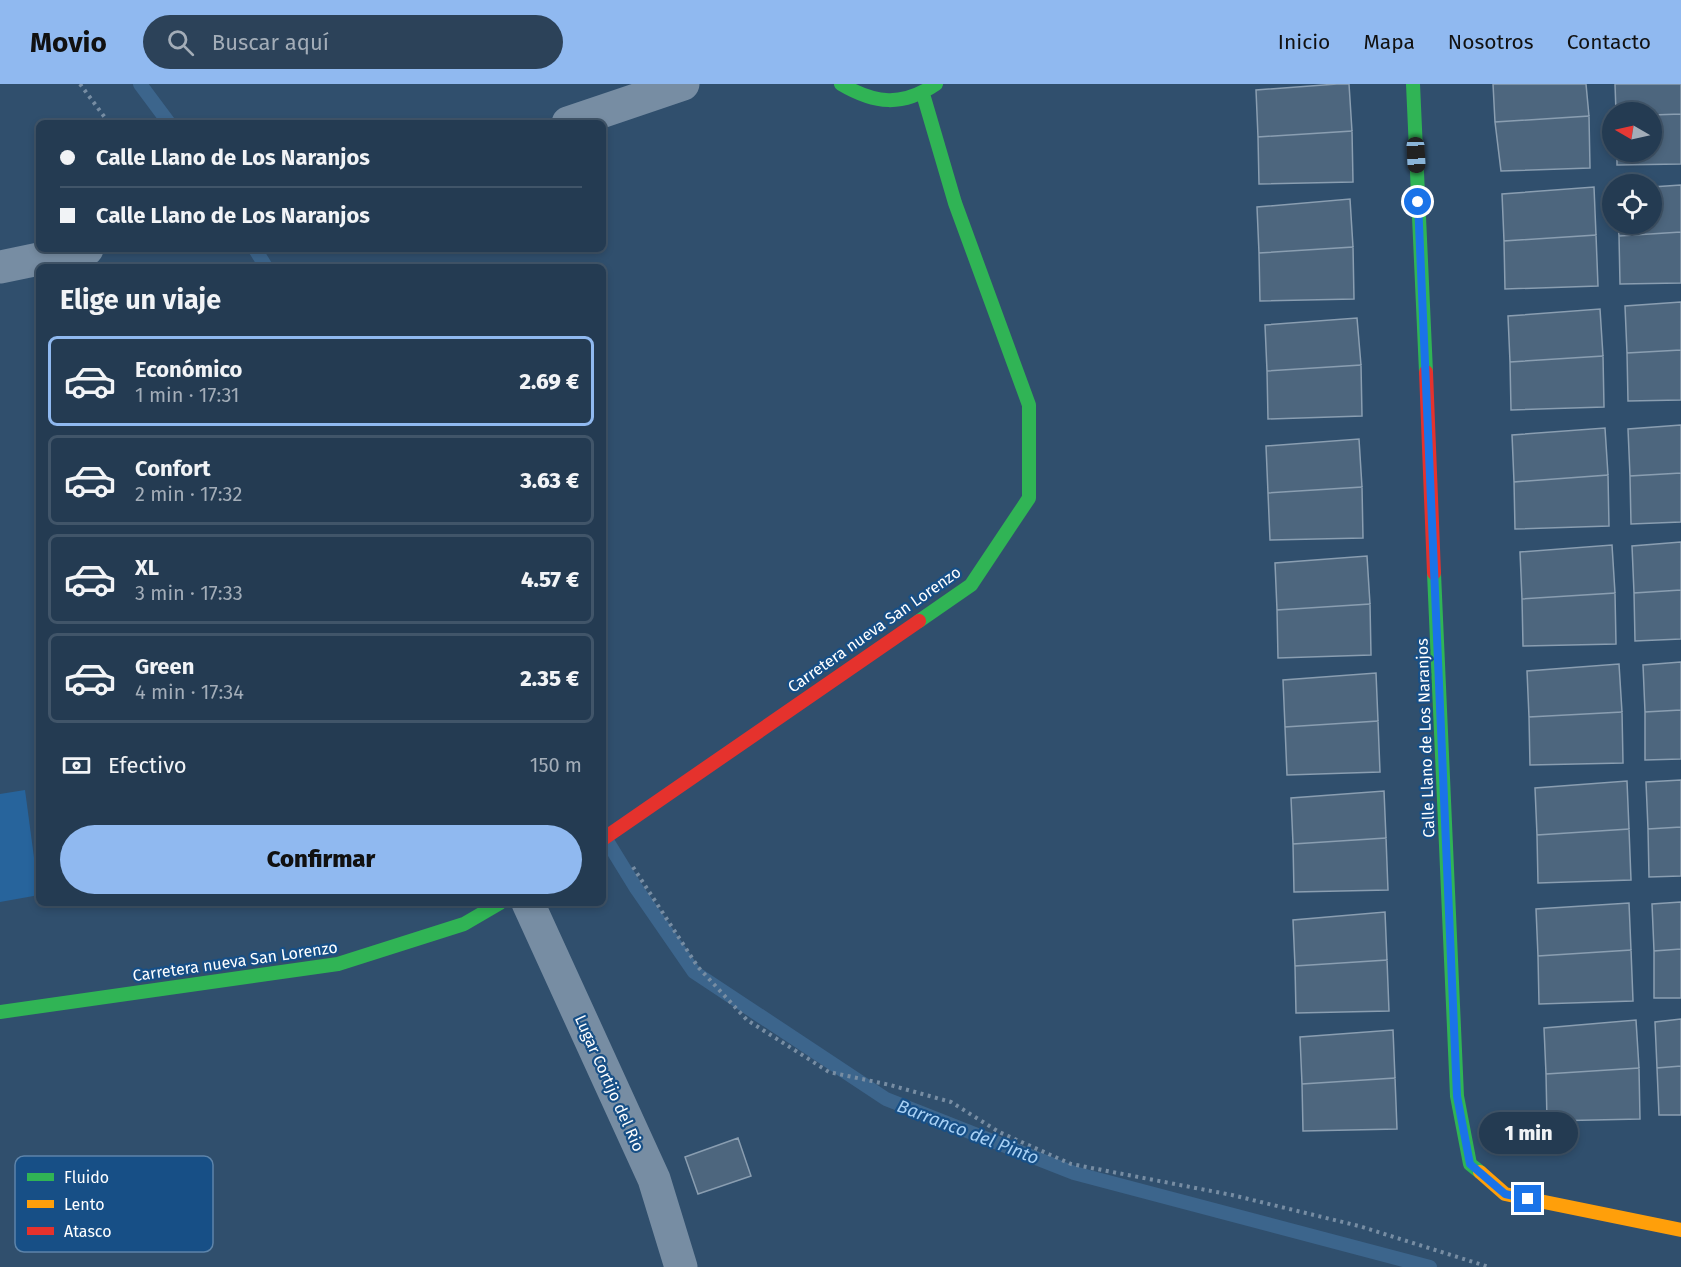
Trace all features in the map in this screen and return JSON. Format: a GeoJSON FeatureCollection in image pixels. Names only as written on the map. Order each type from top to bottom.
{"type":"FeatureCollection","features":[{"type":"Feature","properties":{"kind":"street"},"geometry":{"type":"LineString","coordinates":[[577,120],[682,84]]}},
{"type":"Feature","properties":{"kind":"street"},"geometry":{"type":"LineString","coordinates":[[840,84],[864,97],[894,101],[923,94],[936,84]]}},
{"type":"Feature","properties":{"kind":"street","name":"Calle Llano de Los Naranjos"},"geometry":{"type":"LineString","coordinates":[[1413,84],[1457,1096],[1470,1164],[1505,1194],[1681,1230]]}},
{"type":"Feature","properties":{"kind":"street","name":"Carretera nueva San Lorenzo"},"geometry":{"type":"LineString","coordinates":[[606,837],[971,585],[1029,498],[1029,405],[955,203],[923,94]]}},
{"type":"Feature","properties":{"kind":"street"},"geometry":{"type":"LineString","coordinates":[[0,267],[72,252]]}},
{"type":"Feature","properties":{"kind":"street","name":"Carretera nueva San Lorenzo"},"geometry":{"type":"LineString","coordinates":[[0,1012],[338,964],[464,924],[495,906]]}},
{"type":"Feature","properties":{"kind":"street","name":"Lugar Cortijo del Rio"},"geometry":{"type":"LineString","coordinates":[[529,906],[654,1179],[681,1267]]}},
{"type":"Feature","properties":{"kind":"path"},"geometry":{"type":"LineString","coordinates":[[80,84],[107,120]]}},
{"type":"Feature","properties":{"kind":"path"},"geometry":{"type":"LineString","coordinates":[[632,865],[698,967],[747,1020],[829,1072],[890,1085],[951,1102],[999,1132],[1071,1164],[1267,1204],[1369,1229],[1489,1267]]}},
{"type":"Feature","properties":{"kind":"shaded area"},"geometry":{"type":"Polygon","coordinates":[[[25,790],[36,872],[36,896],[0,902],[0,794],[25,790]]]}},
{"type":"Feature","properties":{"kind":"building"},"geometry":{"type":"Polygon","coordinates":[[[1349,84],[1352,131],[1258,137],[1256,90],[1349,84]]]}},
{"type":"Feature","properties":{"kind":"building"},"geometry":{"type":"Polygon","coordinates":[[[1493,84],[1586,84],[1589,116],[1495,122],[1493,84]]]}},
{"type":"Feature","properties":{"kind":"building"},"geometry":{"type":"Polygon","coordinates":[[[1615,84],[1681,84],[1681,114],[1662,115],[1662,102],[1616,102],[1615,84]]]}},
{"type":"Feature","properties":{"kind":"building"},"geometry":{"type":"Polygon","coordinates":[[[1681,114],[1681,164],[1617,165],[1617,162],[1662,162],[1662,115],[1681,114]]]}},
{"type":"Feature","properties":{"kind":"building"},"geometry":{"type":"Polygon","coordinates":[[[1589,116],[1590,168],[1501,171],[1495,122],[1589,116]]]}},
{"type":"Feature","properties":{"kind":"building"},"geometry":{"type":"Polygon","coordinates":[[[1352,131],[1353,182],[1259,184],[1258,137],[1352,131]]]}},
{"type":"Feature","properties":{"kind":"building"},"geometry":{"type":"Polygon","coordinates":[[[1681,185],[1681,232],[1662,233],[1662,186],[1681,185]]]}},
{"type":"Feature","properties":{"kind":"building"},"geometry":{"type":"Polygon","coordinates":[[[1594,187],[1596,235],[1504,241],[1502,194],[1594,187]]]}},
{"type":"Feature","properties":{"kind":"building"},"geometry":{"type":"Polygon","coordinates":[[[1350,199],[1353,247],[1259,253],[1257,207],[1350,199]]]}},
{"type":"Feature","properties":{"kind":"building"},"geometry":{"type":"Polygon","coordinates":[[[1681,232],[1681,283],[1620,284],[1619,236],[1681,232]]]}},
{"type":"Feature","properties":{"kind":"building"},"geometry":{"type":"Polygon","coordinates":[[[1619,234],[1650,234],[1619,236],[1619,234]]]}},
{"type":"Feature","properties":{"kind":"building"},"geometry":{"type":"Polygon","coordinates":[[[1596,235],[1598,286],[1505,289],[1504,241],[1596,235]]]}},
{"type":"Feature","properties":{"kind":"building"},"geometry":{"type":"Polygon","coordinates":[[[1353,247],[1354,299],[1260,301],[1259,253],[1353,247]]]}},
{"type":"Feature","properties":{"kind":"building"},"geometry":{"type":"Polygon","coordinates":[[[1681,302],[1681,350],[1627,353],[1625,306],[1681,302]]]}},
{"type":"Feature","properties":{"kind":"building"},"geometry":{"type":"Polygon","coordinates":[[[1600,309],[1603,356],[1510,362],[1508,316],[1600,309]]]}},
{"type":"Feature","properties":{"kind":"building"},"geometry":{"type":"Polygon","coordinates":[[[1357,318],[1361,365],[1267,371],[1265,325],[1357,318]]]}},
{"type":"Feature","properties":{"kind":"building"},"geometry":{"type":"Polygon","coordinates":[[[1681,350],[1681,400],[1628,401],[1627,353],[1681,350]]]}},
{"type":"Feature","properties":{"kind":"building"},"geometry":{"type":"Polygon","coordinates":[[[1603,356],[1604,407],[1511,410],[1510,362],[1603,356]]]}},
{"type":"Feature","properties":{"kind":"building"},"geometry":{"type":"Polygon","coordinates":[[[1361,365],[1362,416],[1268,419],[1267,371],[1361,365]]]}},
{"type":"Feature","properties":{"kind":"building"},"geometry":{"type":"Polygon","coordinates":[[[1681,425],[1681,473],[1630,476],[1628,429],[1681,425]]]}},
{"type":"Feature","properties":{"kind":"building"},"geometry":{"type":"Polygon","coordinates":[[[1605,428],[1608,475],[1514,482],[1512,435],[1605,428]]]}},
{"type":"Feature","properties":{"kind":"building"},"geometry":{"type":"Polygon","coordinates":[[[1359,439],[1362,487],[1268,493],[1266,446],[1359,439]]]}},
{"type":"Feature","properties":{"kind":"building"},"geometry":{"type":"Polygon","coordinates":[[[1681,473],[1681,522],[1631,524],[1630,476],[1681,473]]]}},
{"type":"Feature","properties":{"kind":"building"},"geometry":{"type":"Polygon","coordinates":[[[1608,475],[1609,526],[1515,529],[1514,482],[1608,475]]]}},
{"type":"Feature","properties":{"kind":"building"},"geometry":{"type":"Polygon","coordinates":[[[1362,487],[1363,538],[1270,540],[1268,493],[1362,487]]]}},
{"type":"Feature","properties":{"kind":"building"},"geometry":{"type":"Polygon","coordinates":[[[1681,542],[1681,590],[1634,593],[1632,546],[1681,542]]]}},
{"type":"Feature","properties":{"kind":"building"},"geometry":{"type":"Polygon","coordinates":[[[1612,545],[1615,593],[1522,599],[1520,552],[1612,545]]]}},
{"type":"Feature","properties":{"kind":"building"},"geometry":{"type":"Polygon","coordinates":[[[1367,556],[1370,604],[1277,610],[1275,563],[1367,556]]]}},
{"type":"Feature","properties":{"kind":"building"},"geometry":{"type":"Polygon","coordinates":[[[1681,590],[1681,639],[1635,641],[1634,593],[1681,590]]]}},
{"type":"Feature","properties":{"kind":"building"},"geometry":{"type":"Polygon","coordinates":[[[1615,593],[1616,644],[1523,646],[1522,599],[1615,593]]]}},
{"type":"Feature","properties":{"kind":"building"},"geometry":{"type":"Polygon","coordinates":[[[1370,604],[1371,655],[1278,658],[1277,610],[1370,604]]]}},
{"type":"Feature","properties":{"kind":"building"},"geometry":{"type":"Polygon","coordinates":[[[1681,662],[1681,710],[1645,712],[1643,665],[1681,662]]]}},
{"type":"Feature","properties":{"kind":"building"},"geometry":{"type":"Polygon","coordinates":[[[1619,664],[1622,712],[1529,717],[1527,671],[1619,664]]]}},
{"type":"Feature","properties":{"kind":"building"},"geometry":{"type":"Polygon","coordinates":[[[1376,673],[1378,721],[1285,727],[1283,680],[1376,673]]]}},
{"type":"Feature","properties":{"kind":"building"},"geometry":{"type":"Polygon","coordinates":[[[1681,710],[1681,759],[1645,760],[1645,712],[1681,710]]]}},
{"type":"Feature","properties":{"kind":"building"},"geometry":{"type":"Polygon","coordinates":[[[1622,712],[1623,763],[1530,765],[1529,717],[1622,712]]]}},
{"type":"Feature","properties":{"kind":"building"},"geometry":{"type":"Polygon","coordinates":[[[1378,721],[1380,772],[1287,775],[1285,727],[1378,721]]]}},
{"type":"Feature","properties":{"kind":"building"},"geometry":{"type":"Polygon","coordinates":[[[1681,780],[1681,827],[1648,829],[1646,782],[1681,780]]]}},
{"type":"Feature","properties":{"kind":"building"},"geometry":{"type":"Polygon","coordinates":[[[1627,781],[1629,829],[1537,835],[1535,788],[1627,781]]]}},
{"type":"Feature","properties":{"kind":"building"},"geometry":{"type":"Polygon","coordinates":[[[1384,791],[1386,838],[1293,844],[1291,798],[1384,791]]]}},
{"type":"Feature","properties":{"kind":"building"},"geometry":{"type":"Polygon","coordinates":[[[1681,827],[1681,876],[1649,877],[1648,829],[1681,827]]]}},
{"type":"Feature","properties":{"kind":"building"},"geometry":{"type":"Polygon","coordinates":[[[1629,829],[1631,880],[1538,883],[1537,835],[1629,829]]]}},
{"type":"Feature","properties":{"kind":"building"},"geometry":{"type":"Polygon","coordinates":[[[1386,838],[1388,890],[1294,892],[1293,844],[1386,838]]]}},
{"type":"Feature","properties":{"kind":"building"},"geometry":{"type":"Polygon","coordinates":[[[1681,902],[1681,949],[1654,951],[1652,904],[1681,902]]]}},
{"type":"Feature","properties":{"kind":"building"},"geometry":{"type":"Polygon","coordinates":[[[1629,903],[1631,950],[1538,956],[1536,909],[1629,903]]]}},
{"type":"Feature","properties":{"kind":"building"},"geometry":{"type":"Polygon","coordinates":[[[1385,912],[1387,960],[1295,966],[1293,920],[1385,912]]]}},
{"type":"Feature","properties":{"kind":"building"},"geometry":{"type":"Polygon","coordinates":[[[1681,949],[1681,998],[1654,998],[1654,951],[1681,949]]]}},
{"type":"Feature","properties":{"kind":"building"},"geometry":{"type":"Polygon","coordinates":[[[1631,950],[1633,1001],[1539,1004],[1538,956],[1631,950]]]}},
{"type":"Feature","properties":{"kind":"building"},"geometry":{"type":"Polygon","coordinates":[[[1387,960],[1389,1011],[1296,1013],[1295,966],[1387,960]]]}},
{"type":"Feature","properties":{"kind":"building"},"geometry":{"type":"Polygon","coordinates":[[[1681,1019],[1681,1066],[1657,1068],[1655,1022],[1681,1019]]]}},
{"type":"Feature","properties":{"kind":"building"},"geometry":{"type":"Polygon","coordinates":[[[1636,1020],[1639,1068],[1546,1074],[1544,1028],[1636,1020]]]}},
{"type":"Feature","properties":{"kind":"building"},"geometry":{"type":"Polygon","coordinates":[[[1393,1030],[1395,1078],[1302,1084],[1300,1037],[1393,1030]]]}},
{"type":"Feature","properties":{"kind":"building"},"geometry":{"type":"Polygon","coordinates":[[[1681,1066],[1681,1115],[1659,1115],[1657,1068],[1681,1066]]]}},
{"type":"Feature","properties":{"kind":"building"},"geometry":{"type":"Polygon","coordinates":[[[1639,1068],[1640,1119],[1547,1121],[1546,1074],[1639,1068]]]}},
{"type":"Feature","properties":{"kind":"building"},"geometry":{"type":"Polygon","coordinates":[[[1395,1078],[1397,1129],[1303,1131],[1302,1084],[1395,1078]]]}},
{"type":"Feature","properties":{"kind":"building"},"geometry":{"type":"Polygon","coordinates":[[[738,1138],[751,1176],[698,1194],[685,1157],[738,1138]]]}},
{"type":"Feature","properties":{"kind":"waterway","name":"Barranco del Pinto"},"geometry":{"type":"LineString","coordinates":[[140,84],[167,120]]}},
{"type":"Feature","properties":{"kind":"waterway","name":"Barranco del Pinto"},"geometry":{"type":"LineString","coordinates":[[257,252],[264,264]]}},
{"type":"Feature","properties":{"kind":"waterway","name":"Barranco del Pinto"},"geometry":{"type":"LineString","coordinates":[[606,839],[636,888],[694,972],[886,1099],[1074,1173],[1430,1267]]}},
{"type":"Feature","properties":{"kind":"traffic: fast"},"geometry":{"type":"LineString","coordinates":[[841,84],[865,96],[888,100],[912,97],[936,84]]}},
{"type":"Feature","properties":{"kind":"traffic: fast"},"geometry":{"type":"LineString","coordinates":[[1413,84],[1426,372]]}},
{"type":"Feature","properties":{"kind":"traffic: fast"},"geometry":{"type":"LineString","coordinates":[[919,621],[971,585],[1029,498],[1029,405],[955,203],[923,94]]}},
{"type":"Feature","properties":{"kind":"traffic: fast"},"geometry":{"type":"LineString","coordinates":[[1434,573],[1457,1096],[1470,1164],[1480,1172]]}},
{"type":"Feature","properties":{"kind":"traffic: fast"},"geometry":{"type":"LineString","coordinates":[[0,1012],[338,964],[464,924],[495,906]]}},
{"type":"Feature","properties":{"kind":"traffic: slow"},"geometry":{"type":"LineString","coordinates":[[1480,1172],[1505,1194],[1681,1230]]}},
{"type":"Feature","properties":{"kind":"traffic: jam"},"geometry":{"type":"LineString","coordinates":[[1426,372],[1434,573]]}},
{"type":"Feature","properties":{"kind":"traffic: jam"},"geometry":{"type":"LineString","coordinates":[[606,837],[919,621]]}},
{"type":"Feature","properties":{"kind":"route"},"geometry":{"type":"LineString","coordinates":[[1418,202],[1457,1096],[1470,1164],[1505,1194],[1528,1199]]}}]}
